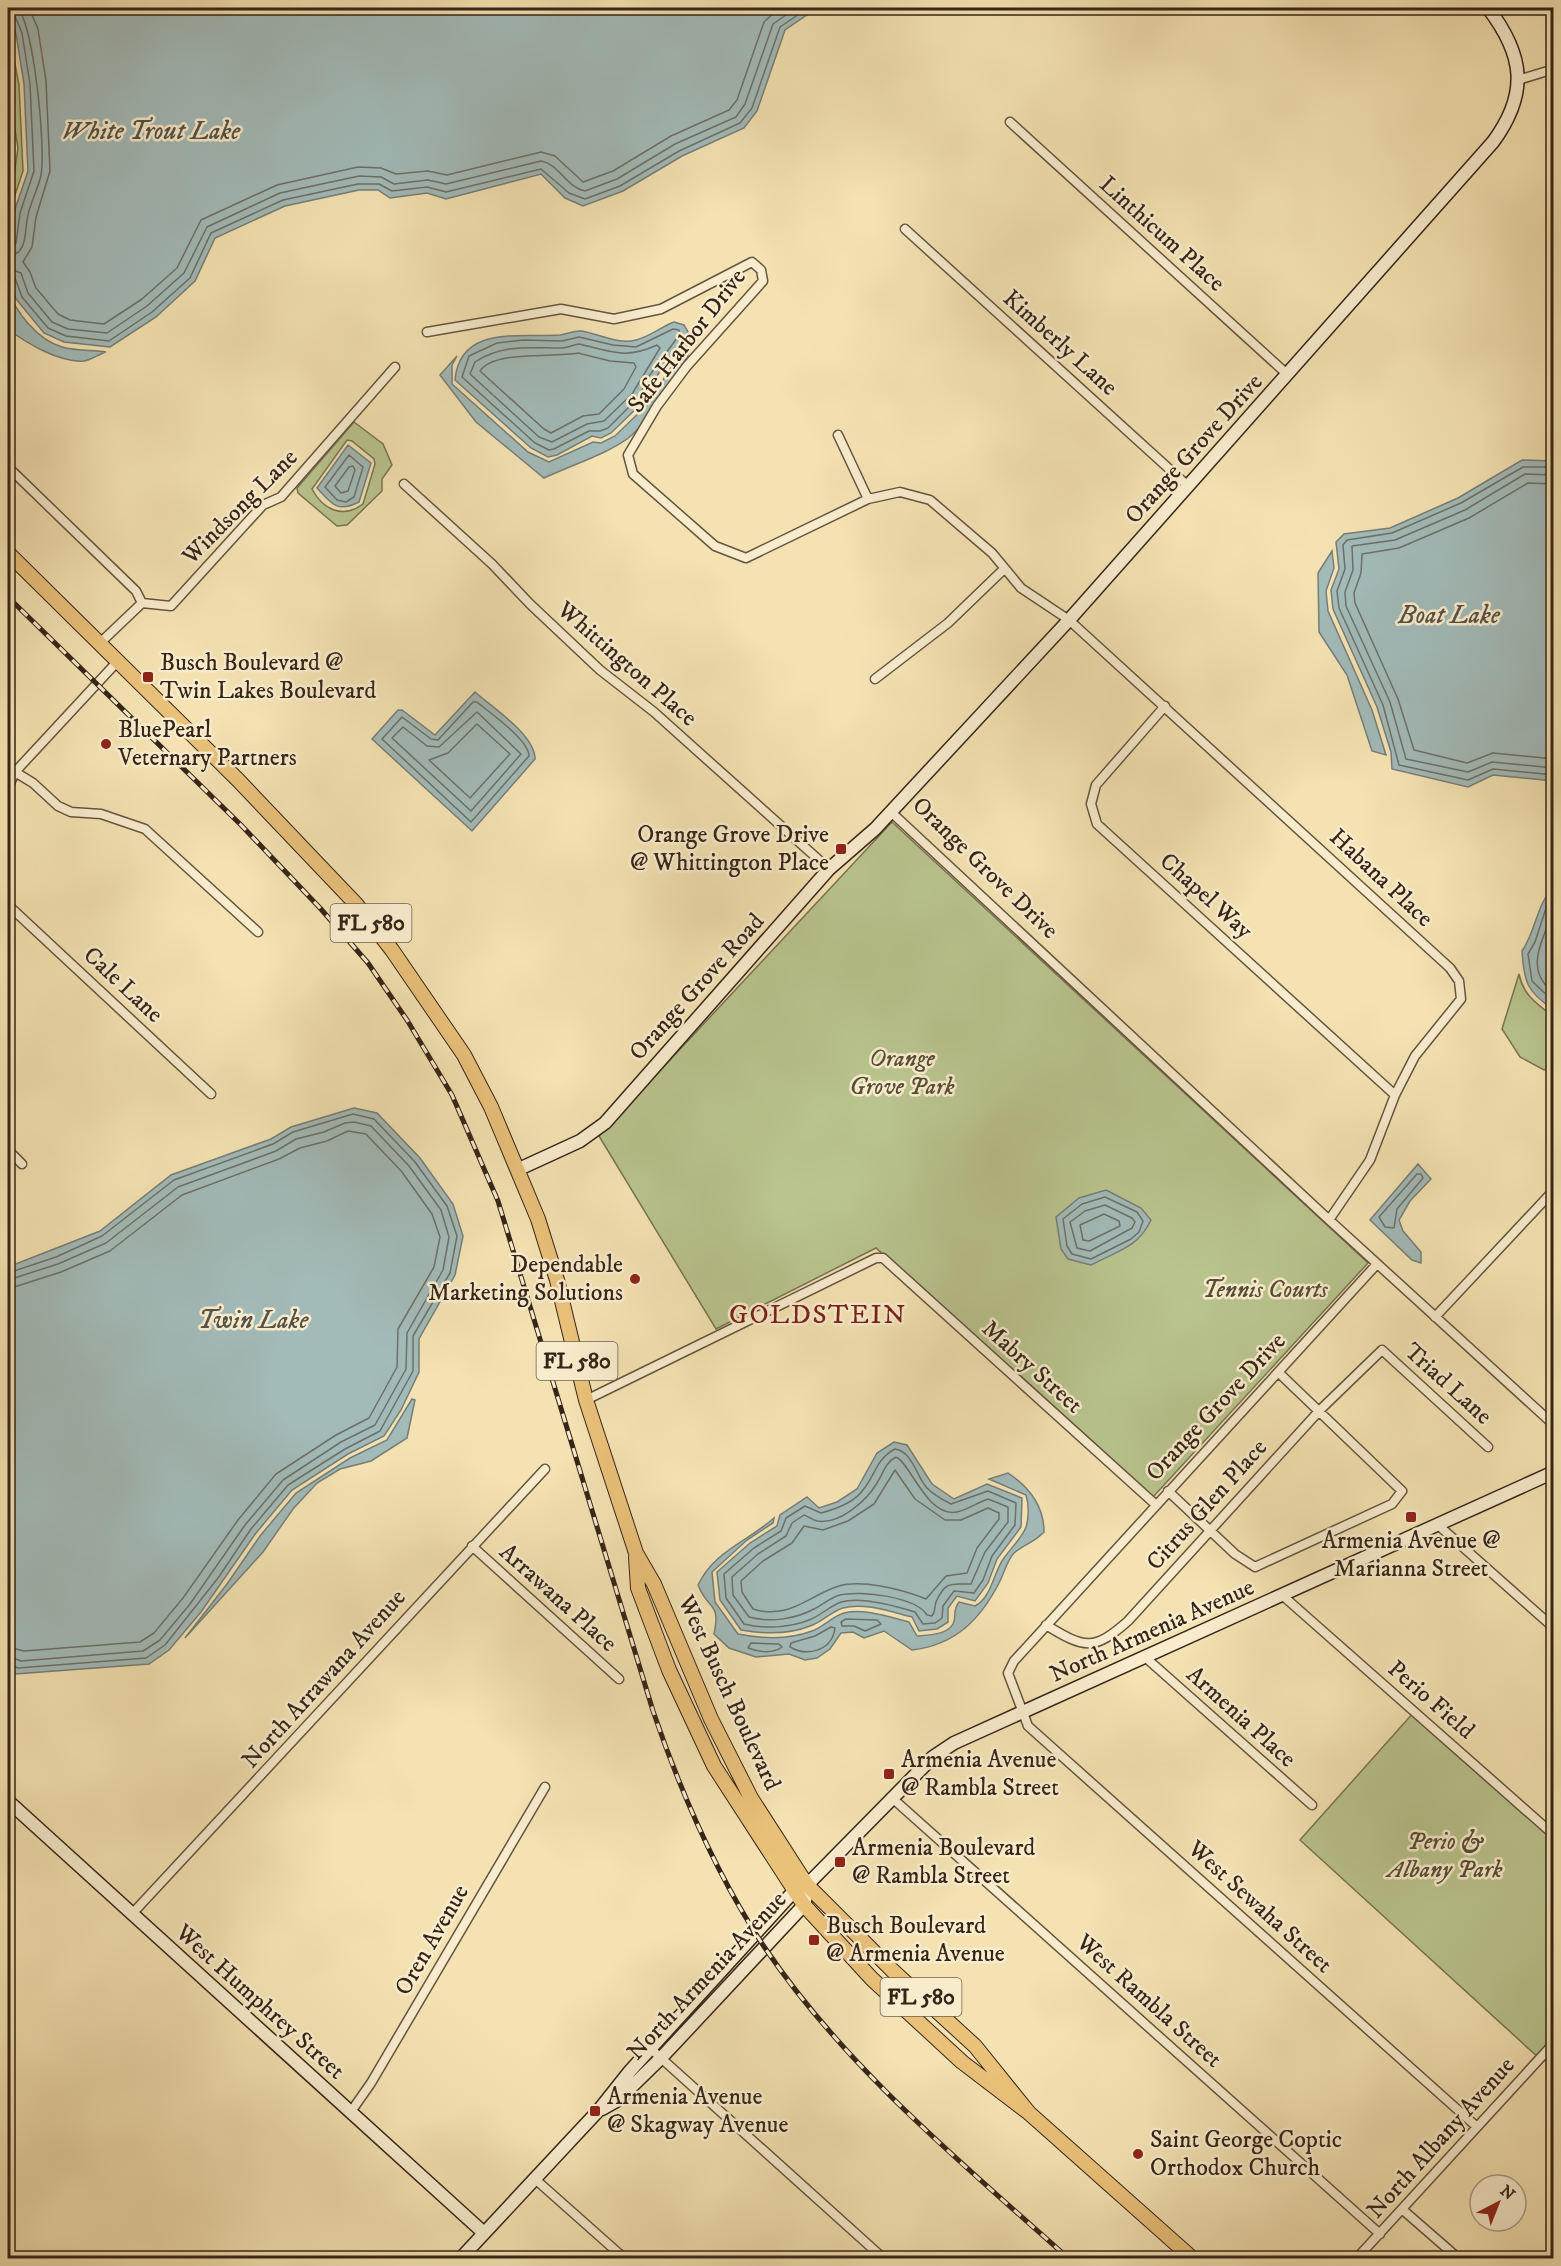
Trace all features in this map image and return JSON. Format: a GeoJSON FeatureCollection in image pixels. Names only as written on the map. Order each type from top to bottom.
{"type":"FeatureCollection","features":[{"type":"Feature","properties":{"kind":"main road","name":"West Busch Boulevard"},"geometry":{"type":"LineString","coordinates":[[8,553],[238,780],[356,904],[392,950],[464,1055],[519,1169],[557,1280],[586,1400],[636,1553],[654,1584],[711,1719],[751,1798],[807,1886],[893,1971],[975,2046],[1029,2114]]}},
{"type":"Feature","properties":{"kind":"main road","name":"West Busch Boulevard"},"geometry":{"type":"LineString","coordinates":[[636,1553],[638,1588],[685,1704],[714,1766],[804,1905],[881,1987],[962,2062],[1029,2114],[1192,2259]]}},
{"type":"Feature","properties":{"kind":"street","name":"Orange Grove Drive"},"geometry":{"type":"LineString","coordinates":[[1023,1712],[1008,1673],[1014,1661],[1155,1504],[1377,1264],[891,812],[1069,620],[1493,142],[1509,120],[1518,80],[1515,54],[1502,26],[1488,8]]}},
{"type":"Feature","properties":{"kind":"street"},"geometry":{"type":"LineString","coordinates":[[1518,80],[1554,69]]}},
{"type":"Feature","properties":{"kind":"street","name":"Linthicum Place"},"geometry":{"type":"LineString","coordinates":[[1010,122],[1288,375]]}},
{"type":"Feature","properties":{"kind":"street","name":"Kimberly Lane"},"geometry":{"type":"LineString","coordinates":[[905,230],[1188,486]]}},
{"type":"Feature","properties":{"kind":"street","name":"Safe Harbor Drive"},"geometry":{"type":"LineString","coordinates":[[427,332],[561,309],[614,319],[661,309],[752,262],[761,270],[763,281],[687,366],[657,406],[628,455],[633,474],[715,546],[746,558],[868,499],[900,492],[930,500],[992,553],[1021,588],[1069,620]]}},
{"type":"Feature","properties":{"kind":"street","name":"Windsong Lane"},"geometry":{"type":"LineString","coordinates":[[142,603],[171,606],[263,505],[281,497],[395,367]]}},
{"type":"Feature","properties":{"kind":"street"},"geometry":{"type":"LineString","coordinates":[[838,435],[868,499]]}},
{"type":"Feature","properties":{"kind":"street"},"geometry":{"type":"LineString","coordinates":[[8,467],[136,591],[142,603],[99,644]]}},
{"type":"Feature","properties":{"kind":"street","name":"Whittington Place"},"geometry":{"type":"LineString","coordinates":[[404,484],[492,564],[530,604],[600,670],[654,712],[830,869]]}},
{"type":"Feature","properties":{"kind":"street"},"geometry":{"type":"LineString","coordinates":[[875,679],[948,623],[1004,569]]}},
{"type":"Feature","properties":{"kind":"street","name":"Habana Place"},"geometry":{"type":"LineString","coordinates":[[1069,620],[1450,968],[1459,981],[1461,999],[1415,1056],[1395,1095],[1370,1160],[1329,1220]]}},
{"type":"Feature","properties":{"kind":"street"},"geometry":{"type":"LineString","coordinates":[[8,788],[11,774],[117,662]]}},
{"type":"Feature","properties":{"kind":"street","name":"Chapel Way"},"geometry":{"type":"LineString","coordinates":[[1165,706],[1096,785],[1091,804],[1097,824],[1395,1095]]}},
{"type":"Feature","properties":{"kind":"street"},"geometry":{"type":"LineString","coordinates":[[11,774],[33,783],[58,806],[71,812],[101,814],[145,829],[258,932]]}},
{"type":"Feature","properties":{"kind":"street","name":"Orange Grove Road"},"geometry":{"type":"LineString","coordinates":[[519,1169],[580,1141],[605,1123],[830,869],[891,812]]}},
{"type":"Feature","properties":{"kind":"street","name":"Cale Lane"},"geometry":{"type":"LineString","coordinates":[[8,905],[211,1094]]}},
{"type":"Feature","properties":{"kind":"street"},"geometry":{"type":"LineString","coordinates":[[8,1150],[22,1164]]}},
{"type":"Feature","properties":{"kind":"street"},"geometry":{"type":"LineString","coordinates":[[1435,1317],[1554,1190]]}},
{"type":"Feature","properties":{"kind":"street","name":"Mabry Street"},"geometry":{"type":"LineString","coordinates":[[586,1400],[876,1258],[883,1258],[1155,1504]]}},
{"type":"Feature","properties":{"kind":"street"},"geometry":{"type":"LineString","coordinates":[[1377,1264],[1554,1425]]}},
{"type":"Feature","properties":{"kind":"street","name":"Citrus Glen Place"},"geometry":{"type":"LineString","coordinates":[[1046,1625],[1068,1639],[1087,1644],[1106,1641],[1128,1621],[1320,1410],[1382,1350]]}},
{"type":"Feature","properties":{"kind":"street","name":"Triad Lane"},"geometry":{"type":"LineString","coordinates":[[1382,1350],[1488,1447]]}},
{"type":"Feature","properties":{"kind":"street"},"geometry":{"type":"LineString","coordinates":[[1168,1491],[1235,1554],[1255,1567],[1392,1504],[1402,1491],[1278,1372]]}},
{"type":"Feature","properties":{"kind":"street","name":"North Arrawana Avenue"},"geometry":{"type":"LineString","coordinates":[[131,1914],[545,1469]]}},
{"type":"Feature","properties":{"kind":"street","name":"North Armenia Avenue"},"geometry":{"type":"LineString","coordinates":[[461,2259],[599,2110],[612,2091],[794,1891],[807,1886],[891,1797],[933,1757],[954,1743],[1554,1472]]}},
{"type":"Feature","properties":{"kind":"street"},"geometry":{"type":"LineString","coordinates":[[1438,1525],[1554,1628]]}},
{"type":"Feature","properties":{"kind":"street","name":"Arrawana Place"},"geometry":{"type":"LineString","coordinates":[[472,1546],[619,1679]]}},
{"type":"Feature","properties":{"kind":"street","name":"Perio Field"},"geometry":{"type":"LineString","coordinates":[[1282,1595],[1554,1835]]}},
{"type":"Feature","properties":{"kind":"street","name":"Armenia Place"},"geometry":{"type":"LineString","coordinates":[[1145,1657],[1312,1805]]}},
{"type":"Feature","properties":{"kind":"street","name":"West Sewaha Street"},"geometry":{"type":"LineString","coordinates":[[1023,1712],[1028,1726],[1477,2127]]}},
{"type":"Feature","properties":{"kind":"street","name":"Oren Avenue"},"geometry":{"type":"LineString","coordinates":[[350,2112],[371,2083],[545,1787]]}},
{"type":"Feature","properties":{"kind":"street","name":"West Rambla Street"},"geometry":{"type":"LineString","coordinates":[[891,1797],[1380,2234]]}},
{"type":"Feature","properties":{"kind":"street","name":"West Humphrey Street"},"geometry":{"type":"LineString","coordinates":[[8,1801],[484,2233]]}},
{"type":"Feature","properties":{"kind":"street","name":"North Armenia Avenue"},"geometry":{"type":"LineString","coordinates":[[599,2110],[618,2100],[661,2058],[804,1905],[807,1886]]}},
{"type":"Feature","properties":{"kind":"street","name":"North Albany Avenue"},"geometry":{"type":"LineString","coordinates":[[1357,2259],[1554,2043]]}},
{"type":"Feature","properties":{"kind":"street"},"geometry":{"type":"LineString","coordinates":[[651,2049],[883,2259]]}},
{"type":"Feature","properties":{"kind":"street"},"geometry":{"type":"LineString","coordinates":[[535,2179],[624,2259]]}},
{"type":"Feature","properties":{"kind":"street"},"geometry":{"type":"LineString","coordinates":[[1403,2210],[1458,2259]]}},
{"type":"Feature","properties":{"kind":"green space"},"geometry":{"type":"Polygon","coordinates":[[[8,27],[19,85],[23,171],[8,216],[18,148],[8,88],[8,27]]]}},
{"type":"Feature","properties":{"kind":"green space"},"geometry":{"type":"Polygon","coordinates":[[[354,422],[383,444],[392,465],[382,479],[382,491],[347,525],[337,526],[298,493],[297,488],[354,422]],[[347,440],[312,489],[322,502],[334,510],[348,511],[363,504],[375,464],[374,459],[352,441],[347,440]]]}},
{"type":"Feature","properties":{"kind":"green space","name":"Orange Grove Park"},"geometry":{"type":"Polygon","coordinates":[[[892,822],[1368,1263],[1153,1497],[876,1248],[716,1329],[599,1136],[892,822]]]}},
{"type":"Feature","properties":{"kind":"green space"},"geometry":{"type":"Polygon","coordinates":[[[1519,974],[1527,993],[1553,1016],[1553,1067],[1544,1070],[1520,1057],[1502,1029],[1519,974]]]}},
{"type":"Feature","properties":{"kind":"green space","name":"Perio & Albany Park"},"geometry":{"type":"Polygon","coordinates":[[[1414,1712],[1553,1835],[1553,2043],[1540,2059],[1300,1840],[1414,1712]]]}},
{"type":"Feature","properties":{"kind":"water","name":"White Trout Lake"},"geometry":{"type":"Polygon","coordinates":[[[8,8],[817,8],[785,30],[757,111],[744,128],[682,156],[623,191],[583,206],[565,198],[541,174],[446,199],[427,193],[390,198],[378,190],[359,190],[285,206],[215,238],[195,281],[156,317],[110,347],[64,342],[44,333],[16,299],[8,273],[14,212],[28,171],[24,84],[16,34],[8,8]]]}},
{"type":"Feature","properties":{"kind":"water"},"geometry":{"type":"Polygon","coordinates":[[[8,290],[22,316],[36,332],[45,338],[62,347],[106,352],[84,361],[75,361],[44,351],[24,340],[8,329],[8,290]]]}},
{"type":"Feature","properties":{"kind":"water"},"geometry":{"type":"Polygon","coordinates":[[[674,322],[684,325],[688,332],[654,380],[643,402],[611,433],[601,438],[592,436],[557,455],[548,457],[531,448],[455,380],[459,362],[468,350],[480,342],[495,338],[560,335],[579,331],[629,341],[646,337],[674,322]]]}},
{"type":"Feature","properties":{"kind":"water"},"geometry":{"type":"Polygon","coordinates":[[[693,333],[688,356],[680,370],[660,401],[632,435],[602,453],[544,478],[476,422],[440,375],[457,356],[452,365],[452,384],[528,452],[549,462],[593,442],[601,443],[615,436],[647,405],[693,333]]]}},
{"type":"Feature","properties":{"kind":"water"},"geometry":{"type":"Polygon","coordinates":[[[348,445],[371,463],[359,502],[340,507],[331,502],[317,488],[348,445]]]}},
{"type":"Feature","properties":{"kind":"water","name":"Boat Lake"},"geometry":{"type":"Polygon","coordinates":[[[1522,460],[1553,461],[1553,781],[1493,775],[1468,787],[1392,769],[1391,752],[1377,707],[1333,609],[1331,590],[1339,569],[1336,542],[1344,534],[1390,528],[1458,498],[1522,460]]]}},
{"type":"Feature","properties":{"kind":"water"},"geometry":{"type":"Polygon","coordinates":[[[1332,551],[1334,568],[1326,591],[1328,611],[1372,710],[1386,755],[1372,751],[1347,675],[1319,632],[1318,573],[1332,551]]]}},
{"type":"Feature","properties":{"kind":"water"},"geometry":{"type":"Polygon","coordinates":[[[475,692],[521,731],[533,750],[535,759],[472,831],[372,739],[398,710],[402,710],[435,735],[475,692]]]}},
{"type":"Feature","properties":{"kind":"water"},"geometry":{"type":"Polygon","coordinates":[[[1553,887],[1553,1009],[1537,997],[1528,985],[1522,951],[1543,902],[1553,887]]]}},
{"type":"Feature","properties":{"kind":"water","name":"Twin Lake"},"geometry":{"type":"Polygon","coordinates":[[[354,1108],[377,1113],[420,1158],[453,1204],[463,1236],[455,1275],[419,1339],[419,1372],[401,1410],[384,1436],[348,1454],[292,1490],[256,1533],[201,1612],[169,1650],[149,1664],[15,1674],[8,1668],[8,1267],[100,1231],[171,1175],[271,1139],[291,1127],[354,1108]]]}},
{"type":"Feature","properties":{"kind":"water"},"geometry":{"type":"Polygon","coordinates":[[[1418,1164],[1431,1179],[1410,1201],[1399,1220],[1403,1231],[1421,1252],[1421,1263],[1412,1260],[1370,1220],[1418,1164]]]}},
{"type":"Feature","properties":{"kind":"water"},"geometry":{"type":"Polygon","coordinates":[[[1106,1190],[1141,1208],[1151,1220],[1140,1237],[1133,1243],[1091,1265],[1068,1259],[1061,1249],[1056,1217],[1079,1198],[1106,1190]]]}},
{"type":"Feature","properties":{"kind":"water"},"geometry":{"type":"Polygon","coordinates":[[[412,1399],[415,1400],[407,1438],[371,1461],[340,1469],[317,1483],[293,1509],[263,1552],[185,1638],[227,1584],[260,1536],[296,1493],[350,1458],[387,1440],[412,1399]]]}},
{"type":"Feature","properties":{"kind":"water"},"geometry":{"type":"Polygon","coordinates":[[[894,1442],[907,1445],[932,1484],[954,1499],[987,1484],[1022,1498],[1021,1527],[997,1559],[988,1583],[975,1601],[957,1596],[948,1608],[948,1622],[937,1629],[919,1631],[912,1617],[878,1608],[851,1606],[839,1609],[814,1624],[793,1631],[767,1633],[741,1630],[720,1600],[717,1572],[750,1543],[777,1526],[780,1515],[807,1497],[819,1508],[837,1502],[857,1489],[877,1453],[894,1442]]]}},
{"type":"Feature","properties":{"kind":"water"},"geometry":{"type":"Polygon","coordinates":[[[1008,1473],[1034,1498],[1041,1514],[1044,1532],[1014,1553],[992,1596],[974,1619],[941,1643],[912,1650],[884,1631],[864,1638],[853,1632],[841,1633],[830,1649],[817,1658],[805,1660],[789,1654],[756,1657],[729,1648],[714,1634],[715,1611],[698,1585],[705,1573],[722,1555],[774,1518],[773,1523],[747,1540],[712,1572],[715,1602],[738,1634],[766,1638],[794,1636],[816,1629],[840,1614],[852,1612],[877,1614],[909,1622],[917,1636],[936,1634],[950,1628],[959,1602],[975,1606],[985,1597],[1000,1564],[1026,1527],[1028,1503],[1026,1495],[989,1479],[1008,1473]]]}},
{"type":"Feature","properties":{"kind":"railway"},"geometry":{"type":"LineString","coordinates":[[8,597],[241,825],[320,908],[368,963],[407,1020],[452,1095],[498,1201],[653,1711],[688,1803],[731,1892],[765,1948],[831,2034],[868,2074],[946,2149],[1068,2258]]}},
{"type":"Feature","properties":{"kind":"place","name":"Busch Boulevard @ Twin Lakes Boulevard"},"geometry":{"type":"Point","coordinates":[148,677]}},
{"type":"Feature","properties":{"kind":"place","name":"BluePearl Veternary Partners"},"geometry":{"type":"Point","coordinates":[106,744]}},
{"type":"Feature","properties":{"kind":"place","name":"Orange Grove Drive @ Whittington Place"},"geometry":{"type":"Point","coordinates":[841,849]}},
{"type":"Feature","properties":{"kind":"place","name":"Dependable Marketing Solutions"},"geometry":{"type":"Point","coordinates":[635,1279]}},
{"type":"Feature","properties":{"kind":"place","name":"Armenia Avenue @ Marianna Street"},"geometry":{"type":"Point","coordinates":[1411,1517]}},
{"type":"Feature","properties":{"kind":"place","name":"Armenia Avenue @ Rambla Street"},"geometry":{"type":"Point","coordinates":[889,1774]}},
{"type":"Feature","properties":{"kind":"place","name":"Armenia Boulevard @ Rambla Street"},"geometry":{"type":"Point","coordinates":[840,1862]}},
{"type":"Feature","properties":{"kind":"place","name":"Busch Boulevard @ Armenia Avenue"},"geometry":{"type":"Point","coordinates":[814,1940]}},
{"type":"Feature","properties":{"kind":"place","name":"Armenia Avenue @ Skagway Avenue"},"geometry":{"type":"Point","coordinates":[595,2111]}},
{"type":"Feature","properties":{"kind":"place","name":"Saint George Coptic Orthodox Church"},"geometry":{"type":"Point","coordinates":[1138,2154]}},
{"type":"Feature","properties":{"kind":"district","name":"GOLDSTEIN"},"geometry":{"type":"Point","coordinates":[818,1315]}},
{"type":"Feature","properties":{"kind":"park label","name":"Tennis Courts"},"geometry":{"type":"Point","coordinates":[1265,1290]}}]}
